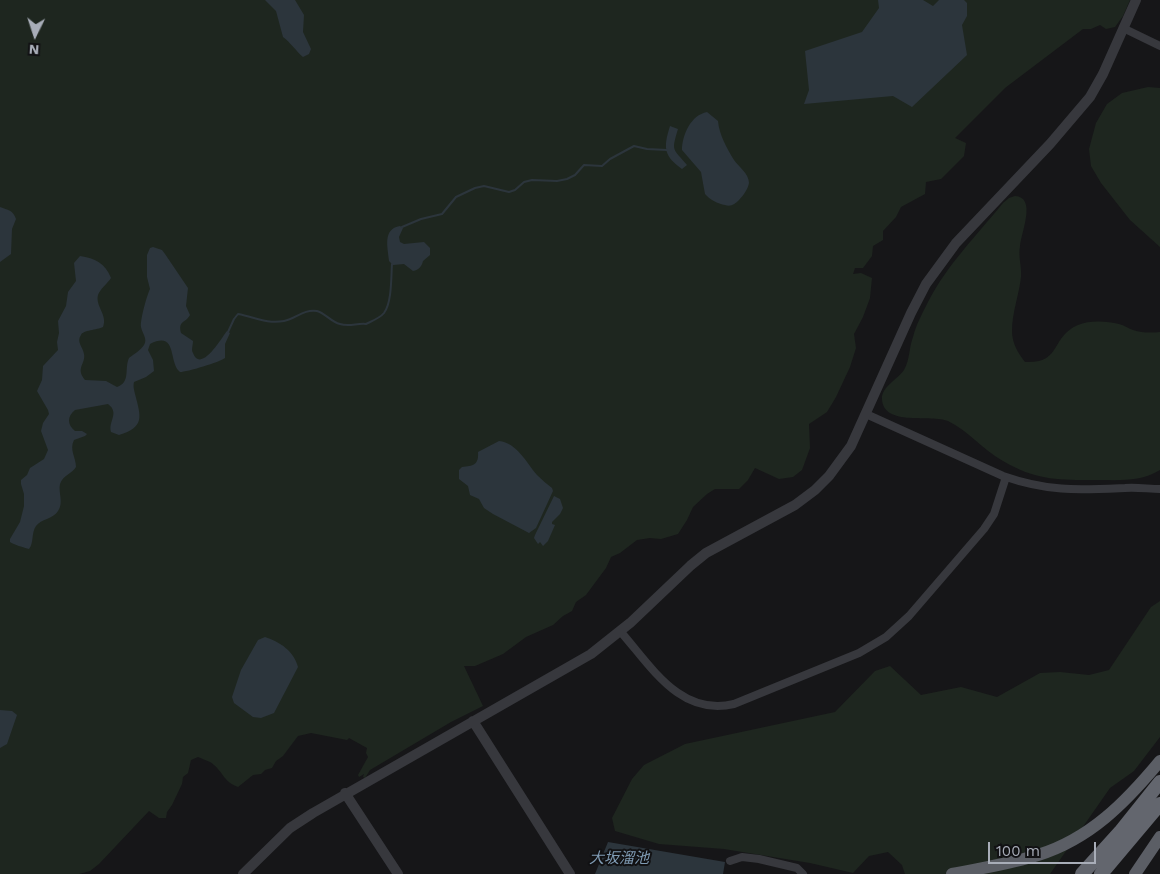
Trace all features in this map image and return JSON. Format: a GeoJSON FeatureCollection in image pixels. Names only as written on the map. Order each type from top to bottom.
{"type":"FeatureCollection","features":[{"type":"Feature","properties":{"kind":"highway"},"geometry":{"type":"LineString","coordinates":[[952,874],[1039,855],[1064,844],[1095,826],[1120,806],[1160,762]]}},
{"type":"Feature","properties":{"kind":"highway"},"geometry":{"type":"LineString","coordinates":[[1082,874],[1120,832],[1160,782]]}},
{"type":"Feature","properties":{"kind":"highway"},"geometry":{"type":"LineString","coordinates":[[1101,874],[1160,804]]}},
{"type":"Feature","properties":{"kind":"highway"},"geometry":{"type":"LineString","coordinates":[[1135,874],[1160,837]]}},
{"type":"Feature","properties":{"kind":"street"},"geometry":{"type":"LineString","coordinates":[[243,874],[290,828],[346,793],[591,654],[620,631],[690,566],[706,554],[789,509],[815,490],[830,476],[851,446],[926,284],[956,243],[1081,108],[1102,74],[1136,0]]}},
{"type":"Feature","properties":{"kind":"street"},"geometry":{"type":"LineString","coordinates":[[1123,28],[1160,46]]}},
{"type":"Feature","properties":{"kind":"street"},"geometry":{"type":"LineString","coordinates":[[866,414],[1023,483],[1066,490],[1160,489]]}},
{"type":"Feature","properties":{"kind":"street"},"geometry":{"type":"LineString","coordinates":[[620,631],[677,694],[687,700],[705,706],[724,707],[734,704],[859,653],[886,637],[909,616],[984,528],[998,504],[1006,477]]}},
{"type":"Feature","properties":{"kind":"street"},"geometry":{"type":"LineString","coordinates":[[1144,488],[1160,483]]}},
{"type":"Feature","properties":{"kind":"street"},"geometry":{"type":"LineString","coordinates":[[473,721],[570,874]]}},
{"type":"Feature","properties":{"kind":"street"},"geometry":{"type":"LineString","coordinates":[[346,793],[398,874]]}},
{"type":"Feature","properties":{"kind":"street"},"geometry":{"type":"LineString","coordinates":[[730,861],[742,857],[759,859],[797,868],[802,874]]}},
{"type":"Feature","properties":{"kind":"shaded area"},"geometry":{"type":"Polygon","coordinates":[[[0,0],[1130,0],[1123,16],[1115,27],[1106,29],[1100,25],[1091,29],[1083,29],[1005,88],[955,138],[966,143],[964,156],[941,179],[926,182],[925,194],[901,207],[896,217],[883,231],[883,240],[873,246],[872,256],[863,268],[855,268],[853,274],[861,273],[872,278],[870,298],[854,334],[856,348],[850,367],[827,412],[809,424],[810,448],[802,470],[793,477],[779,479],[755,468],[748,480],[739,489],[715,489],[707,494],[693,507],[678,534],[661,539],[637,540],[620,553],[611,557],[606,568],[586,595],[576,602],[572,611],[553,625],[526,637],[503,654],[475,666],[464,666],[483,706],[451,722],[370,770],[365,778],[363,777],[364,774],[359,777],[358,775],[368,757],[366,753],[367,748],[349,738],[347,740],[311,733],[298,736],[272,768],[265,770],[261,774],[253,775],[238,787],[229,782],[210,762],[198,757],[191,760],[188,773],[183,777],[182,784],[167,812],[166,818],[159,818],[149,811],[99,864],[90,871],[79,874],[0,874],[0,0]]]}},
{"type":"Feature","properties":{"kind":"shaded area"},"geometry":{"type":"Polygon","coordinates":[[[1148,87],[1160,88],[1160,247],[1130,220],[1101,183],[1091,166],[1089,149],[1096,123],[1107,104],[1122,93],[1148,87]]]}},
{"type":"Feature","properties":{"kind":"shaded area"},"geometry":{"type":"Polygon","coordinates":[[[1015,196],[1022,198],[1027,209],[1020,250],[1021,277],[1013,318],[1012,331],[1016,348],[1025,362],[1045,359],[1069,330],[1082,323],[1109,322],[1140,332],[1160,332],[1160,470],[1145,477],[1122,480],[1060,479],[1038,476],[1015,468],[1003,461],[963,430],[948,421],[899,416],[890,413],[884,408],[882,395],[887,387],[904,370],[916,328],[944,275],[1003,203],[1015,196]]]}},
{"type":"Feature","properties":{"kind":"shaded area"},"geometry":{"type":"Polygon","coordinates":[[[1160,601],[1160,737],[1134,771],[1110,788],[1050,874],[905,874],[902,865],[888,852],[869,856],[853,873],[810,863],[724,849],[659,844],[615,831],[612,818],[632,779],[644,765],[685,744],[835,712],[875,671],[890,666],[921,695],[961,687],[997,697],[1040,673],[1060,672],[1089,675],[1109,670],[1151,607],[1160,601]]]}},
{"type":"Feature","properties":{"kind":"water"},"geometry":{"type":"Polygon","coordinates":[[[265,0],[295,0],[304,15],[303,32],[311,49],[309,54],[303,57],[283,37],[276,11],[265,0]]]}},
{"type":"Feature","properties":{"kind":"water"},"geometry":{"type":"Polygon","coordinates":[[[878,0],[923,0],[933,6],[939,0],[964,0],[967,3],[967,16],[962,25],[967,55],[912,107],[893,96],[804,104],[809,90],[805,51],[862,32],[879,8],[878,0]]]}},
{"type":"Feature","properties":{"kind":"water"},"geometry":{"type":"Polygon","coordinates":[[[707,112],[718,121],[726,146],[749,180],[744,194],[734,204],[727,206],[709,198],[705,194],[701,172],[682,150],[686,132],[692,121],[707,112]]]}},
{"type":"Feature","properties":{"kind":"water"},"geometry":{"type":"Polygon","coordinates":[[[670,126],[678,129],[674,146],[676,152],[687,165],[682,169],[668,155],[666,140],[670,126]]]}},
{"type":"Feature","properties":{"kind":"water"},"geometry":{"type":"Polygon","coordinates":[[[0,207],[12,212],[16,219],[12,229],[11,254],[0,262],[0,207]]]}},
{"type":"Feature","properties":{"kind":"water"},"geometry":{"type":"Polygon","coordinates":[[[400,226],[403,228],[399,237],[400,242],[404,244],[424,242],[430,248],[430,255],[423,261],[420,268],[413,271],[404,264],[393,265],[389,261],[388,235],[394,228],[400,226]]]}},
{"type":"Feature","properties":{"kind":"water"},"geometry":{"type":"Polygon","coordinates":[[[150,248],[162,250],[188,288],[186,306],[190,315],[181,324],[180,329],[181,333],[193,341],[193,353],[197,358],[206,357],[227,331],[230,333],[225,344],[225,358],[180,372],[176,368],[169,344],[165,341],[159,341],[150,344],[148,350],[153,360],[154,371],[134,382],[139,409],[137,425],[119,435],[111,432],[113,411],[108,404],[72,412],[69,418],[70,426],[75,431],[82,431],[87,434],[74,440],[72,450],[76,467],[60,484],[60,508],[56,514],[36,526],[29,549],[13,544],[10,542],[10,539],[20,522],[24,506],[21,480],[27,475],[30,468],[44,459],[48,450],[41,431],[43,423],[49,414],[37,391],[42,380],[43,366],[58,350],[58,321],[66,306],[68,292],[76,281],[74,263],[80,256],[95,260],[103,265],[111,278],[98,295],[98,303],[104,318],[103,327],[82,333],[79,342],[84,357],[81,372],[85,380],[106,381],[117,387],[126,379],[129,358],[141,349],[145,343],[141,324],[150,289],[147,277],[147,255],[150,248]]]}},
{"type":"Feature","properties":{"kind":"water"},"geometry":{"type":"Polygon","coordinates":[[[499,441],[516,449],[553,491],[536,528],[529,533],[484,508],[479,499],[470,495],[468,486],[459,479],[459,470],[462,467],[474,464],[477,460],[478,452],[499,441]]]}},
{"type":"Feature","properties":{"kind":"water"},"geometry":{"type":"Polygon","coordinates":[[[554,496],[560,499],[563,508],[552,522],[555,525],[548,541],[543,546],[540,542],[538,544],[534,538],[554,496]]]}},
{"type":"Feature","properties":{"kind":"water"},"geometry":{"type":"Polygon","coordinates":[[[265,637],[286,648],[293,656],[298,667],[274,713],[261,718],[253,717],[234,703],[232,697],[241,670],[258,640],[265,637]]]}},
{"type":"Feature","properties":{"kind":"water"},"geometry":{"type":"Polygon","coordinates":[[[0,710],[12,711],[17,715],[7,744],[0,748],[0,710]]]}},
{"type":"Feature","properties":{"kind":"water","name":"大坂溜池"},"geometry":{"type":"Polygon","coordinates":[[[608,842],[725,862],[723,874],[595,874],[608,842]]]}},
{"type":"Feature","properties":{"kind":"waterway"},"geometry":{"type":"LineString","coordinates":[[402,227],[421,219],[442,214],[456,197],[475,188],[484,186],[509,192],[515,190],[524,182],[532,180],[557,181],[567,179],[575,175],[584,165],[602,166],[610,159],[634,146],[667,150]]}},
{"type":"Feature","properties":{"kind":"waterway"},"geometry":{"type":"LineString","coordinates":[[228,332],[238,314],[278,322],[288,320],[308,311],[317,311],[340,324],[366,324],[384,313],[387,308],[391,290],[392,264]]}}]}
